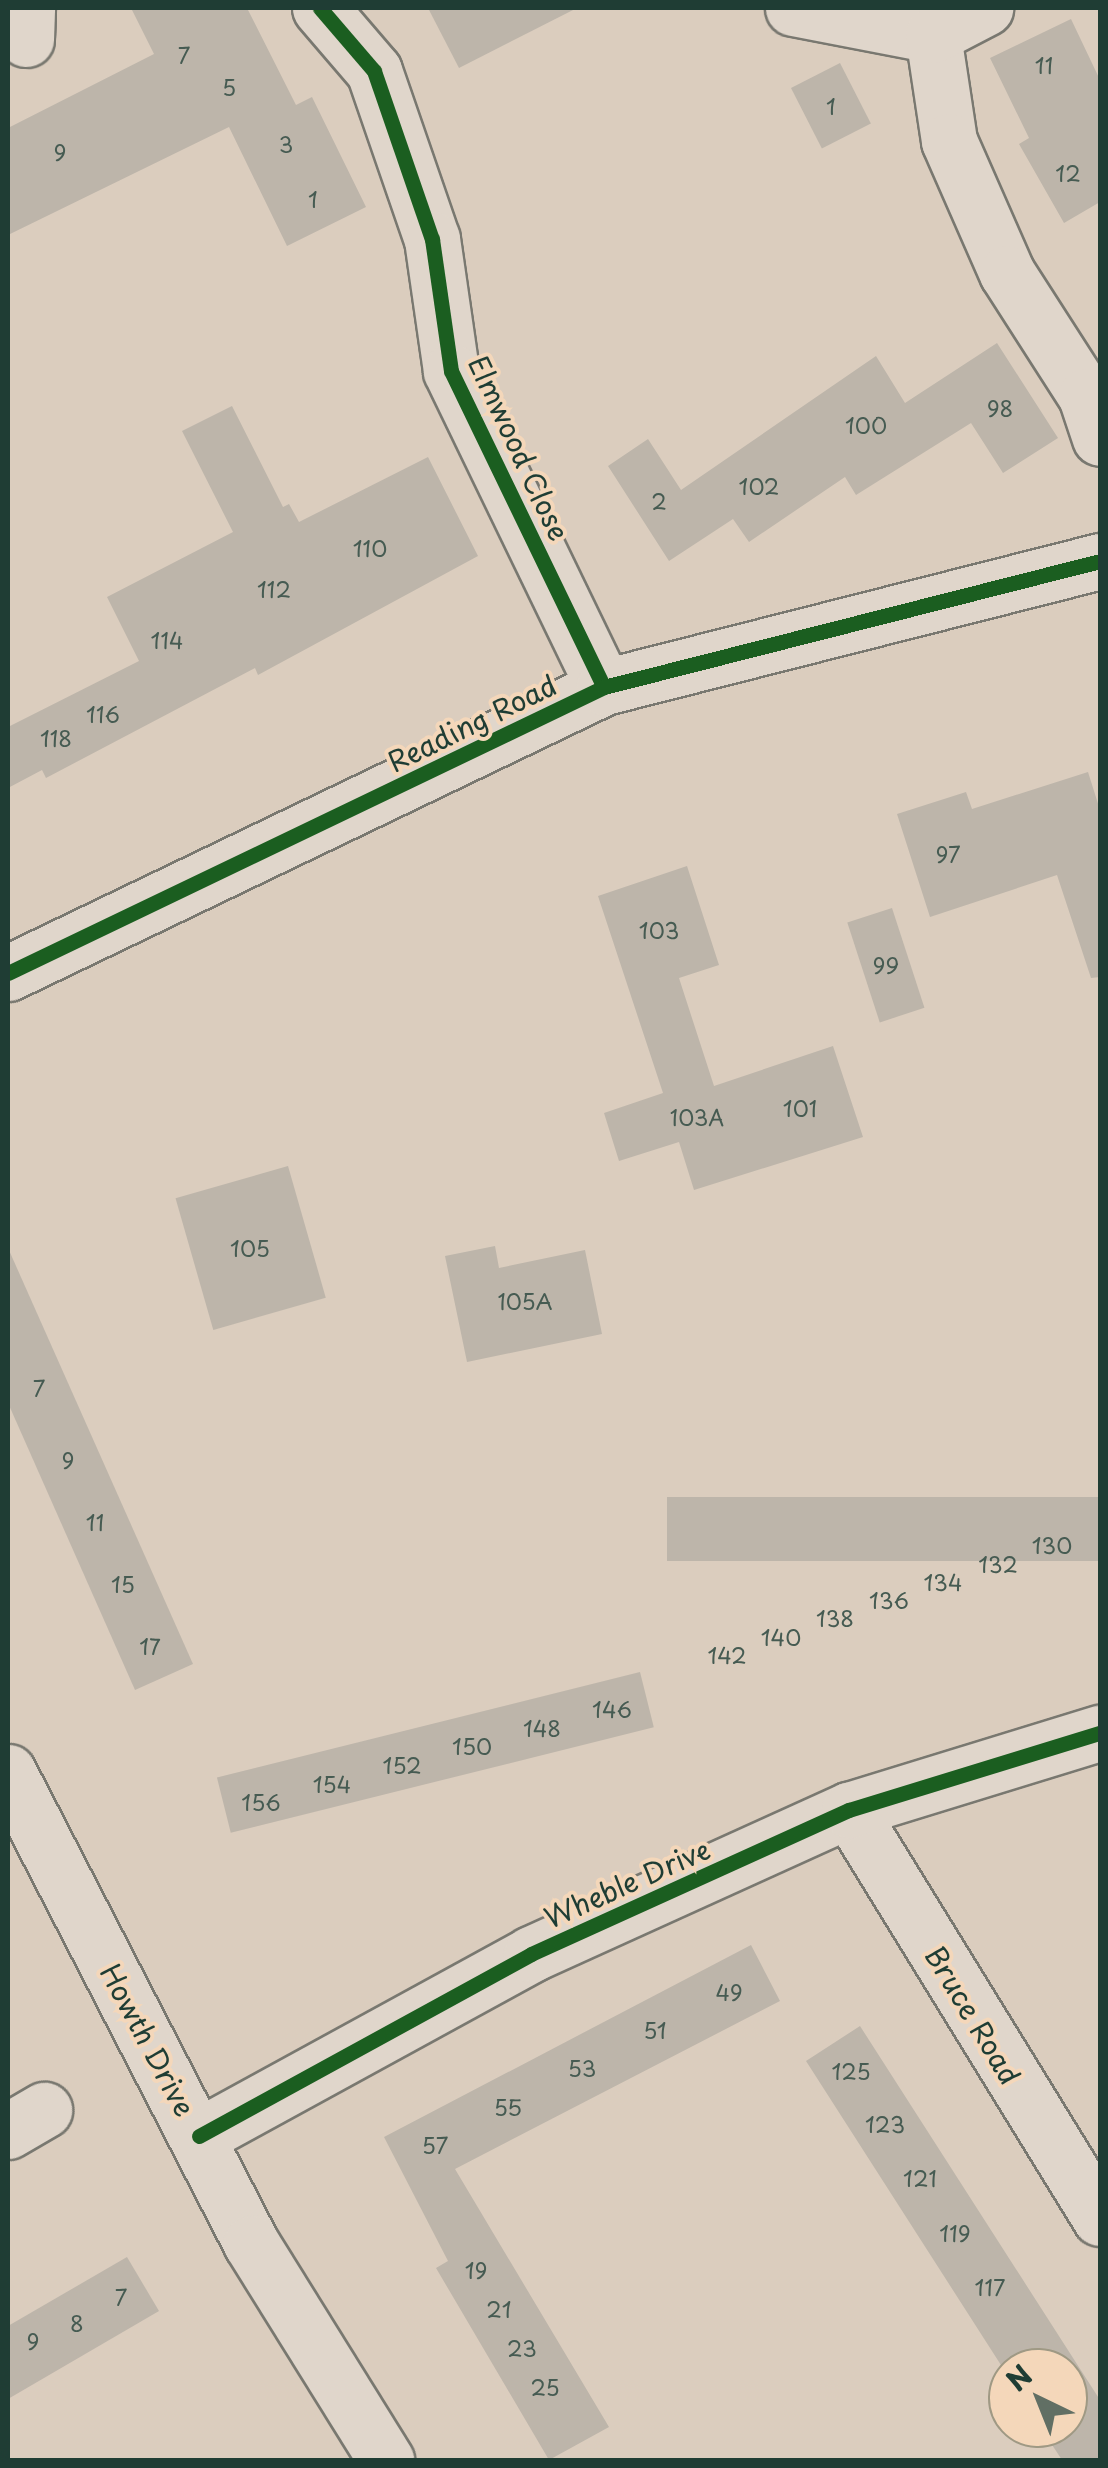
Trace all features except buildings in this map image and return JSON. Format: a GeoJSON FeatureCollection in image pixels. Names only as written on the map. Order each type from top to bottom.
{"type":"FeatureCollection","features":[{"type":"Feature","properties":{"kind":"street","name":"Elmwood Close"},"geometry":{"type":"LineString","coordinates":[[320,8],[374,71],[432,239],[451,371],[604,687]]}},
{"type":"Feature","properties":{"kind":"street"},"geometry":{"type":"LineString","coordinates":[[792,8],[933,35],[986,8]]}},
{"type":"Feature","properties":{"kind":"street"},"geometry":{"type":"LineString","coordinates":[[933,35],[949,141],[1007,273],[1086,396],[1100,438]]}},
{"type":"Feature","properties":{"kind":"street","name":"Reading Road"},"geometry":{"type":"LineString","coordinates":[[8,974],[604,687],[1100,561]]}},
{"type":"Feature","properties":{"kind":"street","name":"Wheble Drive"},"geometry":{"type":"LineString","coordinates":[[200,2136],[532,1954],[849,1810],[1100,1732]]}},
{"type":"Feature","properties":{"kind":"street","name":"Howth Drive"},"geometry":{"type":"LineString","coordinates":[[8,1772],[200,2136],[251,2243],[386,2460]]}},
{"type":"Feature","properties":{"kind":"street","name":"Bruce Road"},"geometry":{"type":"LineString","coordinates":[[849,1810],[1100,2218]]}},
{"type":"Feature","properties":{"kind":"cycle path"},"geometry":{"type":"LineString","coordinates":[[320,8],[374,71],[432,239],[451,371],[604,687]]}},
{"type":"Feature","properties":{"kind":"cycle path"},"geometry":{"type":"LineString","coordinates":[[8,973],[604,687],[1100,561]]}},
{"type":"Feature","properties":{"kind":"cycle path"},"geometry":{"type":"LineString","coordinates":[[199,2136],[531,1954],[849,1810],[1100,1733]]}}]}
